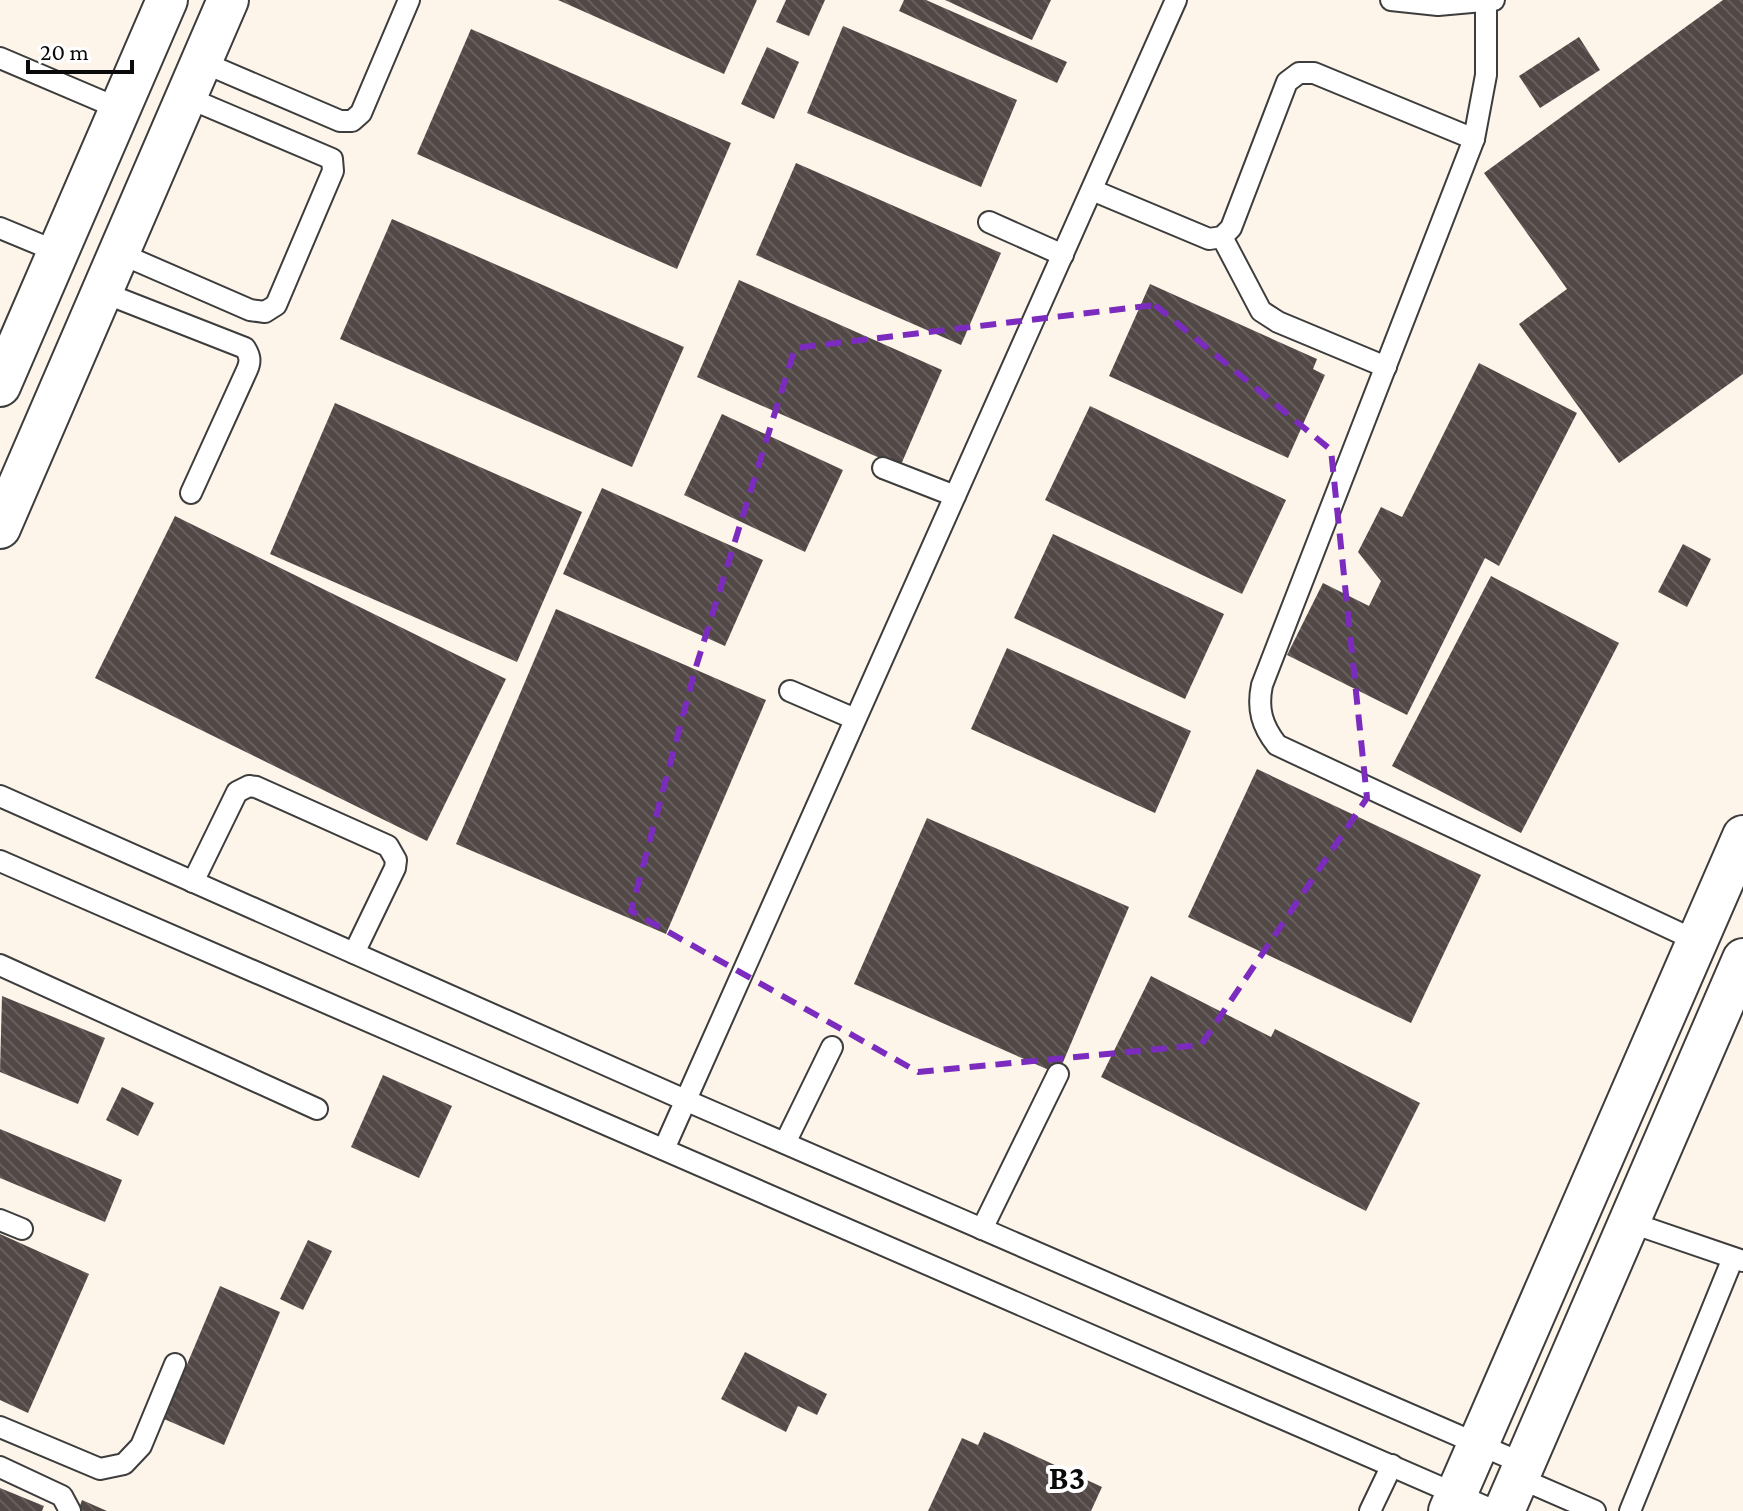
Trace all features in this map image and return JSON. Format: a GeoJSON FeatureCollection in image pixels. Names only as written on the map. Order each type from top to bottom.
{"type":"FeatureCollection","features":[{"type":"Feature","properties":{"kind":"street"},"geometry":{"type":"LineString","coordinates":[[0,386],[167,0]]}},
{"type":"Feature","properties":{"kind":"street"},"geometry":{"type":"LineString","coordinates":[[0,528],[228,0]]}},
{"type":"Feature","properties":{"kind":"street"},"geometry":{"type":"LineString","coordinates":[[1453,1502],[1743,836]]}},
{"type":"Feature","properties":{"kind":"street"},"geometry":{"type":"LineString","coordinates":[[1516,1484],[1743,959]]}},
{"type":"Feature","properties":{"kind":"lane"},"geometry":{"type":"LineString","coordinates":[[202,62],[340,121],[352,121],[361,113],[409,0]]}},
{"type":"Feature","properties":{"kind":"lane"},"geometry":{"type":"LineString","coordinates":[[664,1149],[1176,0]]}},
{"type":"Feature","properties":{"kind":"lane"},"geometry":{"type":"LineString","coordinates":[[1391,0],[1438,5],[1490,1],[1486,75],[1474,139],[1262,685],[1260,709],[1267,732],[1277,745],[1697,941]]}},
{"type":"Feature","properties":{"kind":"lane"},"geometry":{"type":"LineString","coordinates":[[0,58],[120,109]]}},
{"type":"Feature","properties":{"kind":"lane"},"geometry":{"type":"LineString","coordinates":[[1092,190],[1209,239],[1222,237],[1231,228],[1287,82],[1299,73],[1314,73],[1474,139]]}},
{"type":"Feature","properties":{"kind":"lane"},"geometry":{"type":"LineString","coordinates":[[119,253],[250,310],[265,312],[276,305],[333,171],[332,159],[186,97]]}},
{"type":"Feature","properties":{"kind":"lane"},"geometry":{"type":"LineString","coordinates":[[989,222],[1063,255]]}},
{"type":"Feature","properties":{"kind":"lane"},"geometry":{"type":"LineString","coordinates":[[0,228],[58,252]]}},
{"type":"Feature","properties":{"kind":"lane"},"geometry":{"type":"LineString","coordinates":[[1222,237],[1261,311],[1278,322],[1386,367]]}},
{"type":"Feature","properties":{"kind":"lane"},"geometry":{"type":"LineString","coordinates":[[102,292],[245,348],[249,355],[251,363],[191,493]]}},
{"type":"Feature","properties":{"kind":"lane"},"geometry":{"type":"LineString","coordinates":[[883,468],[955,496]]}},
{"type":"Feature","properties":{"kind":"lane"},"geometry":{"type":"LineString","coordinates":[[790,691],[855,719]]}},
{"type":"Feature","properties":{"kind":"lane"},"geometry":{"type":"LineString","coordinates":[[193,882],[237,792],[249,786],[256,787],[388,846],[394,852],[395,868],[354,953]]}},
{"type":"Feature","properties":{"kind":"lane"},"geometry":{"type":"LineString","coordinates":[[0,796],[685,1100],[1478,1444],[1516,1484],[1595,1511]]}},
{"type":"Feature","properties":{"kind":"lane"},"geometry":{"type":"LineString","coordinates":[[0,861],[1392,1465],[1453,1502],[1495,1511]]}},
{"type":"Feature","properties":{"kind":"lane"},"geometry":{"type":"LineString","coordinates":[[0,965],[317,1109]]}},
{"type":"Feature","properties":{"kind":"lane"},"geometry":{"type":"LineString","coordinates":[[785,1143],[832,1047]]}},
{"type":"Feature","properties":{"kind":"lane"},"geometry":{"type":"LineString","coordinates":[[982,1229],[1058,1074]]}},
{"type":"Feature","properties":{"kind":"lane"},"geometry":{"type":"LineString","coordinates":[[0,1220],[22,1229]]}},
{"type":"Feature","properties":{"kind":"lane"},"geometry":{"type":"LineString","coordinates":[[1629,1222],[1738,1259],[1630,1511]]}},
{"type":"Feature","properties":{"kind":"lane"},"geometry":{"type":"LineString","coordinates":[[0,1427],[100,1469],[124,1464],[141,1446],[175,1364]]}},
{"type":"Feature","properties":{"kind":"lane"},"geometry":{"type":"LineString","coordinates":[[1370,1511],[1392,1465]]}},
{"type":"Feature","properties":{"kind":"lane"},"geometry":{"type":"LineString","coordinates":[[0,1467],[62,1496],[70,1511]]}},
{"type":"Feature","properties":{"kind":"highlighted area"},"geometry":{"type":"Polygon","coordinates":[[[1155,305],[1331,450],[1367,798],[1201,1045],[918,1072],[631,911],[695,670],[795,348],[1155,305]]]}},
{"type":"Feature","properties":{"kind":"building"},"geometry":{"type":"Polygon","coordinates":[[[558,0],[757,0],[724,74],[558,0]]]}},
{"type":"Feature","properties":{"kind":"building"},"geometry":{"type":"Polygon","coordinates":[[[786,0],[825,0],[809,36],[776,22],[786,0]]]}},
{"type":"Feature","properties":{"kind":"building"},"geometry":{"type":"Polygon","coordinates":[[[904,0],[926,0],[1067,62],[1057,83],[899,11],[904,0]]]}},
{"type":"Feature","properties":{"kind":"building"},"geometry":{"type":"Polygon","coordinates":[[[945,0],[1051,0],[1032,40],[945,0]]]}},
{"type":"Feature","properties":{"kind":"building"},"geometry":{"type":"Polygon","coordinates":[[[1723,0],[1743,0],[1743,374],[1619,463],[1519,324],[1567,289],[1484,173],[1723,0]]]}},
{"type":"Feature","properties":{"kind":"building"},"geometry":{"type":"Polygon","coordinates":[[[843,26],[1017,100],[981,187],[807,113],[843,26]]]}},
{"type":"Feature","properties":{"kind":"building"},"geometry":{"type":"Polygon","coordinates":[[[471,29],[731,143],[677,269],[417,154],[471,29]]]}},
{"type":"Feature","properties":{"kind":"building"},"geometry":{"type":"Polygon","coordinates":[[[1579,37],[1600,70],[1540,108],[1519,76],[1579,37]]]}},
{"type":"Feature","properties":{"kind":"building"},"geometry":{"type":"Polygon","coordinates":[[[767,47],[799,62],[774,119],[741,104],[767,47]]]}},
{"type":"Feature","properties":{"kind":"building"},"geometry":{"type":"Polygon","coordinates":[[[796,163],[1001,253],[961,345],[756,255],[796,163]]]}},
{"type":"Feature","properties":{"kind":"building"},"geometry":{"type":"Polygon","coordinates":[[[392,219],[684,347],[632,467],[340,339],[392,219]]]}},
{"type":"Feature","properties":{"kind":"building"},"geometry":{"type":"Polygon","coordinates":[[[739,280],[942,370],[900,467],[697,377],[739,280]]]}},
{"type":"Feature","properties":{"kind":"building"},"geometry":{"type":"Polygon","coordinates":[[[1150,284],[1317,359],[1313,369],[1325,375],[1288,458],[1109,376],[1150,284]]]}},
{"type":"Feature","properties":{"kind":"building"},"geometry":{"type":"Polygon","coordinates":[[[1479,363],[1577,413],[1499,566],[1485,558],[1407,715],[1287,655],[1323,583],[1369,606],[1381,581],[1358,552],[1381,507],[1402,517],[1479,363]]]}},
{"type":"Feature","properties":{"kind":"building"},"geometry":{"type":"Polygon","coordinates":[[[335,403],[582,512],[517,662],[270,554],[335,403]]]}},
{"type":"Feature","properties":{"kind":"building"},"geometry":{"type":"Polygon","coordinates":[[[1090,406],[1286,500],[1242,594],[1045,500],[1090,406]]]}},
{"type":"Feature","properties":{"kind":"building"},"geometry":{"type":"Polygon","coordinates":[[[722,414],[843,470],[805,552],[684,495],[722,414]]]}},
{"type":"Feature","properties":{"kind":"building"},"geometry":{"type":"Polygon","coordinates":[[[602,488],[763,560],[725,646],[563,574],[602,488]]]}},
{"type":"Feature","properties":{"kind":"building"},"geometry":{"type":"Polygon","coordinates":[[[175,516],[506,679],[427,841],[95,678],[175,516]]]}},
{"type":"Feature","properties":{"kind":"building"},"geometry":{"type":"Polygon","coordinates":[[[1053,534],[1224,614],[1185,699],[1014,618],[1053,534]]]}},
{"type":"Feature","properties":{"kind":"building"},"geometry":{"type":"Polygon","coordinates":[[[1683,544],[1711,559],[1687,607],[1658,592],[1683,544]]]}},
{"type":"Feature","properties":{"kind":"building"},"geometry":{"type":"Polygon","coordinates":[[[1491,576],[1619,643],[1521,833],[1392,766],[1491,576]]]}},
{"type":"Feature","properties":{"kind":"building"},"geometry":{"type":"Polygon","coordinates":[[[556,609],[766,700],[666,934],[456,844],[556,609]]]}},
{"type":"Feature","properties":{"kind":"building"},"geometry":{"type":"Polygon","coordinates":[[[1007,648],[1191,731],[1155,813],[971,729],[1007,648]]]}},
{"type":"Feature","properties":{"kind":"building"},"geometry":{"type":"Polygon","coordinates":[[[1257,769],[1481,875],[1411,1023],[1188,917],[1257,769]]]}},
{"type":"Feature","properties":{"kind":"building"},"geometry":{"type":"Polygon","coordinates":[[[927,818],[1129,907],[1058,1074],[854,984],[927,818]]]}},
{"type":"Feature","properties":{"kind":"building"},"geometry":{"type":"Polygon","coordinates":[[[1151,976],[1271,1037],[1275,1029],[1420,1103],[1366,1211],[1101,1077],[1151,976]]]}},
{"type":"Feature","properties":{"kind":"building"},"geometry":{"type":"Polygon","coordinates":[[[2,996],[105,1038],[78,1104],[0,1072],[2,996]]]}},
{"type":"Feature","properties":{"kind":"building"},"geometry":{"type":"Polygon","coordinates":[[[383,1075],[452,1106],[419,1178],[351,1147],[383,1075]]]}},
{"type":"Feature","properties":{"kind":"building"},"geometry":{"type":"Polygon","coordinates":[[[122,1087],[154,1103],[138,1136],[106,1120],[122,1087]]]}},
{"type":"Feature","properties":{"kind":"building"},"geometry":{"type":"Polygon","coordinates":[[[0,1129],[122,1180],[105,1222],[0,1178],[0,1129]]]}},
{"type":"Feature","properties":{"kind":"building"},"geometry":{"type":"Polygon","coordinates":[[[0,1234],[89,1274],[28,1413],[0,1400],[0,1234]]]}},
{"type":"Feature","properties":{"kind":"building"},"geometry":{"type":"Polygon","coordinates":[[[308,1240],[332,1251],[303,1310],[280,1299],[308,1240]]]}},
{"type":"Feature","properties":{"kind":"building"},"geometry":{"type":"Polygon","coordinates":[[[220,1286],[280,1312],[224,1445],[164,1419],[220,1286]]]}},
{"type":"Feature","properties":{"kind":"building"},"geometry":{"type":"Polygon","coordinates":[[[745,1352],[827,1394],[817,1415],[798,1406],[786,1432],[721,1399],[745,1352]]]}},
{"type":"Feature","properties":{"kind":"building"},"geometry":{"type":"Polygon","coordinates":[[[984,1432],[1102,1487],[1091,1511],[928,1511],[962,1438],[978,1445],[984,1432]]]}},
{"type":"Feature","properties":{"kind":"building"},"geometry":{"type":"Polygon","coordinates":[[[0,1488],[44,1506],[42,1511],[0,1511],[0,1488]]]}},
{"type":"Feature","properties":{"kind":"building"},"geometry":{"type":"Polygon","coordinates":[[[82,1500],[107,1511],[78,1511],[82,1500]]]}},
{"type":"Feature","properties":{"kind":"district","name":"B3"},"geometry":{"type":"Point","coordinates":[1067,1477]}}]}
